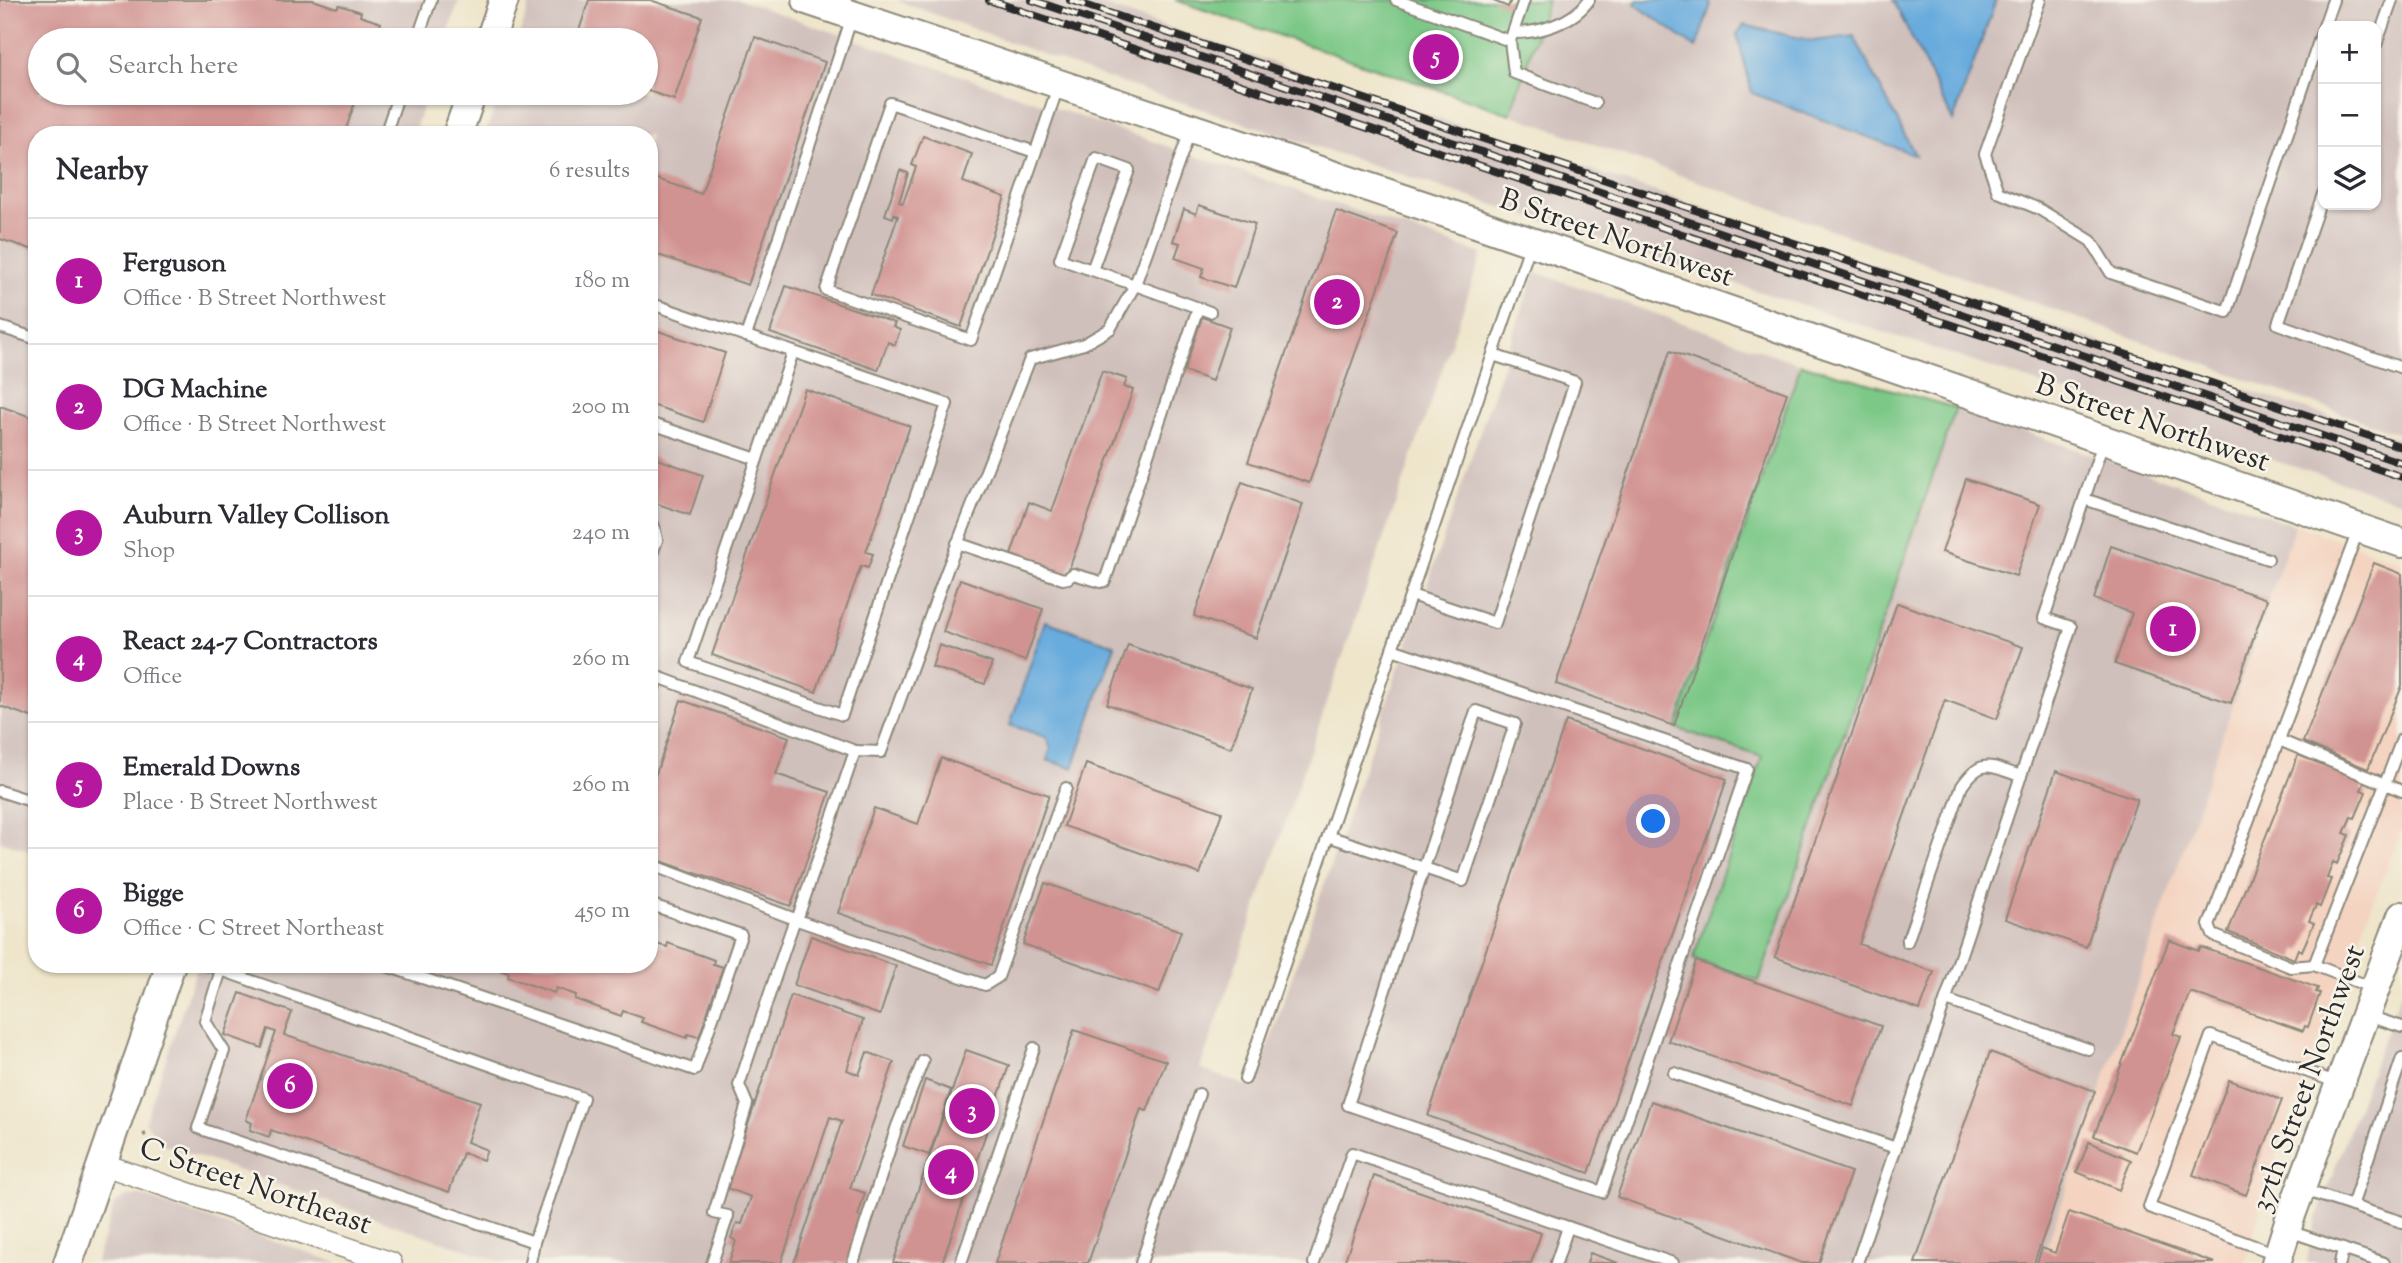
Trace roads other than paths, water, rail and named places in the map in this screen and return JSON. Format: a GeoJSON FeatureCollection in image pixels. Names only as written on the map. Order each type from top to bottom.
{"type":"FeatureCollection","features":[{"type":"Feature","properties":{"kind":"street"},"geometry":{"type":"LineString","coordinates":[[494,28],[504,0]]}},
{"type":"Feature","properties":{"kind":"street","name":"B Street Northwest"},"geometry":{"type":"LineString","coordinates":[[807,0],[1531,243],[2402,543]]}},
{"type":"Feature","properties":{"kind":"street"},"geometry":{"type":"LineString","coordinates":[[460,126],[468,105]]}},
{"type":"Feature","properties":{"kind":"street","name":"37th Street Northwest"},"geometry":{"type":"LineString","coordinates":[[2280,1249],[2400,927]]}},
{"type":"Feature","properties":{"kind":"street"},"geometry":{"type":"LineString","coordinates":[[68,1263],[168,973]]}},
{"type":"Feature","properties":{"kind":"street","name":"C Street Northeast"},"geometry":{"type":"LineString","coordinates":[[102,1164],[391,1263]]}},
{"type":"Feature","properties":{"kind":"lane"},"geometry":{"type":"LineString","coordinates":[[421,28],[431,0]]}},
{"type":"Feature","properties":{"kind":"lane"},"geometry":{"type":"LineString","coordinates":[[1396,0],[1511,37],[1532,33],[1575,15],[1589,0]]}},
{"type":"Feature","properties":{"kind":"lane"},"geometry":{"type":"LineString","coordinates":[[1524,0],[1511,37],[1514,73],[1595,103]]}},
{"type":"Feature","properties":{"kind":"lane"},"geometry":{"type":"LineString","coordinates":[[2040,0],[1985,153],[1998,192],[2039,209],[2091,241],[2111,273],[2228,312],[2318,46]]}},
{"type":"Feature","properties":{"kind":"lane"},"geometry":{"type":"LineString","coordinates":[[2326,21],[2333,0]]}},
{"type":"Feature","properties":{"kind":"lane"},"geometry":{"type":"LineString","coordinates":[[2381,31],[2392,0]]}},
{"type":"Feature","properties":{"kind":"lane"},"geometry":{"type":"LineString","coordinates":[[746,336],[853,15]]}},
{"type":"Feature","properties":{"kind":"lane"},"geometry":{"type":"LineString","coordinates":[[1035,152],[890,103],[827,290],[971,340],[1059,84]]}},
{"type":"Feature","properties":{"kind":"lane"},"geometry":{"type":"LineString","coordinates":[[388,126],[395,105]]}},
{"type":"Feature","properties":{"kind":"lane"},"geometry":{"type":"LineString","coordinates":[[658,677],[855,751],[881,752],[957,543],[1030,359],[1084,344],[1110,329],[1135,285],[1191,128]]}},
{"type":"Feature","properties":{"kind":"lane"},"geometry":{"type":"LineString","coordinates":[[1093,270],[1129,170],[1097,158],[1060,259],[1210,312]]}},
{"type":"Feature","properties":{"kind":"lane"},"geometry":{"type":"LineString","coordinates":[[2318,208],[2278,324],[2402,368]]}},
{"type":"Feature","properties":{"kind":"lane"},"geometry":{"type":"LineString","coordinates":[[1245,1079],[1531,243]]}},
{"type":"Feature","properties":{"kind":"lane"},"geometry":{"type":"LineString","coordinates":[[658,306],[947,404],[842,715],[688,662],[793,352]]}},
{"type":"Feature","properties":{"kind":"lane"},"geometry":{"type":"LineString","coordinates":[[957,543],[1063,579],[1073,574],[1105,581],[1198,309]]}},
{"type":"Feature","properties":{"kind":"lane"},"geometry":{"type":"LineString","coordinates":[[0,327],[28,336]]}},
{"type":"Feature","properties":{"kind":"lane"},"geometry":{"type":"LineString","coordinates":[[1410,595],[1495,623],[1575,382],[1493,355]]}},
{"type":"Feature","properties":{"kind":"lane"},"geometry":{"type":"LineString","coordinates":[[658,426],[757,459]]}},
{"type":"Feature","properties":{"kind":"lane"},"geometry":{"type":"LineString","coordinates":[[1857,1263],[2071,627],[2044,618],[2104,440]]}},
{"type":"Feature","properties":{"kind":"lane"},"geometry":{"type":"LineString","coordinates":[[2084,499],[2269,559]]}},
{"type":"Feature","properties":{"kind":"lane"},"geometry":{"type":"LineString","coordinates":[[2359,528],[2209,925],[2213,935],[2291,967],[2314,965],[2402,1027]]}},
{"type":"Feature","properties":{"kind":"lane"},"geometry":{"type":"LineString","coordinates":[[1328,836],[1424,868],[1463,881],[1515,724],[1476,711],[1424,868],[1348,1105],[1602,1192],[1747,769],[1392,649]]}},
{"type":"Feature","properties":{"kind":"lane"},"geometry":{"type":"LineString","coordinates":[[2314,965],[2402,739]]}},
{"type":"Feature","properties":{"kind":"lane"},"geometry":{"type":"LineString","coordinates":[[2279,740],[2402,791]]}},
{"type":"Feature","properties":{"kind":"lane"},"geometry":{"type":"LineString","coordinates":[[712,1263],[728,1216],[713,1213],[747,1104],[739,1086],[855,751]]}},
{"type":"Feature","properties":{"kind":"lane"},"geometry":{"type":"LineString","coordinates":[[1907,942],[1962,786],[1973,769],[1983,766],[2021,776]]}},
{"type":"Feature","properties":{"kind":"lane"},"geometry":{"type":"LineString","coordinates":[[658,867],[985,985],[998,977],[1066,788]]}},
{"type":"Feature","properties":{"kind":"lane"},"geometry":{"type":"LineString","coordinates":[[0,791],[28,800]]}},
{"type":"Feature","properties":{"kind":"lane"},"geometry":{"type":"LineString","coordinates":[[408,973],[695,1070],[741,934],[658,907]]}},
{"type":"Feature","properties":{"kind":"lane"},"geometry":{"type":"LineString","coordinates":[[220,973],[205,1021],[224,1051],[198,1128],[534,1241]]}},
{"type":"Feature","properties":{"kind":"lane"},"geometry":{"type":"LineString","coordinates":[[229,973],[583,1098],[534,1241],[530,1263]]}},
{"type":"Feature","properties":{"kind":"lane"},"geometry":{"type":"LineString","coordinates":[[1946,1000],[2088,1049]]}},
{"type":"Feature","properties":{"kind":"lane"},"geometry":{"type":"LineString","coordinates":[[2340,1084],[2211,1036],[2149,1206],[2280,1249],[2343,1249],[2384,1263]]}},
{"type":"Feature","properties":{"kind":"lane"},"geometry":{"type":"LineString","coordinates":[[961,1263],[1034,1048]]}},
{"type":"Feature","properties":{"kind":"lane"},"geometry":{"type":"LineString","coordinates":[[2352,1206],[2402,1058]]}},
{"type":"Feature","properties":{"kind":"lane"},"geometry":{"type":"LineString","coordinates":[[853,1263],[897,1126],[923,1061]]}},
{"type":"Feature","properties":{"kind":"lane"},"geometry":{"type":"LineString","coordinates":[[1674,1073],[1896,1148]]}},
{"type":"Feature","properties":{"kind":"lane"},"geometry":{"type":"LineString","coordinates":[[1141,1263],[1199,1094]]}},
{"type":"Feature","properties":{"kind":"lane"},"geometry":{"type":"LineString","coordinates":[[1314,1263],[1352,1153],[1673,1263]]}},
{"type":"Feature","properties":{"kind":"lane"},"geometry":{"type":"LineString","coordinates":[[2301,1189],[2402,1222]]}},
{"type":"Feature","properties":{"kind":"lane"},"geometry":{"type":"LineString","coordinates":[[1556,1263],[1568,1227]]}},
{"type":"Feature","properties":{"kind":"lane"},"geometry":{"type":"LineString","coordinates":[[2340,1263],[2343,1249]]}},
{"type":"Feature","properties":{"kind":"water"},"geometry":{"type":"Polygon","coordinates":[[[1637,0],[1706,0],[1711,4],[1696,48],[1635,4],[1637,0]]]}},
{"type":"Feature","properties":{"kind":"water"},"geometry":{"type":"Polygon","coordinates":[[[1893,0],[1996,0],[1953,121],[1893,0]]]}},
{"type":"Feature","properties":{"kind":"water"},"geometry":{"type":"Polygon","coordinates":[[[1744,25],[1813,41],[1854,36],[1915,155],[1752,93],[1737,34],[1744,25]]]}},
{"type":"Feature","properties":{"kind":"water"},"geometry":{"type":"Polygon","coordinates":[[[1045,621],[1115,645],[1073,768],[1047,760],[1051,748],[1046,737],[1010,725],[1045,621]]]}},
{"type":"Feature","properties":{"kind":"railway"},"geometry":{"type":"LineString","coordinates":[[989,0],[2402,477]]}},
{"type":"Feature","properties":{"kind":"railway"},"geometry":{"type":"LineString","coordinates":[[1032,0],[2402,463]]}},
{"type":"Feature","properties":{"kind":"railway"},"geometry":{"type":"LineString","coordinates":[[1070,0],[2402,447]]}},
{"type":"Feature","properties":{"kind":"place","name":"Emerald Downs"},"geometry":{"type":"Point","coordinates":[1436,57]}},
{"type":"Feature","properties":{"kind":"place","name":"DG Machine"},"geometry":{"type":"Point","coordinates":[1337,302]}},
{"type":"Feature","properties":{"kind":"place","name":"Ferguson"},"geometry":{"type":"Point","coordinates":[2173,629]}},
{"type":"Feature","properties":{"kind":"place","name":"Bigge"},"geometry":{"type":"Point","coordinates":[290,1086]}},
{"type":"Feature","properties":{"kind":"place","name":"Auburn Valley Collison"},"geometry":{"type":"Point","coordinates":[972,1111]}},
{"type":"Feature","properties":{"kind":"place","name":"React 24-7 Contractors"},"geometry":{"type":"Point","coordinates":[951,1172]}}]}
